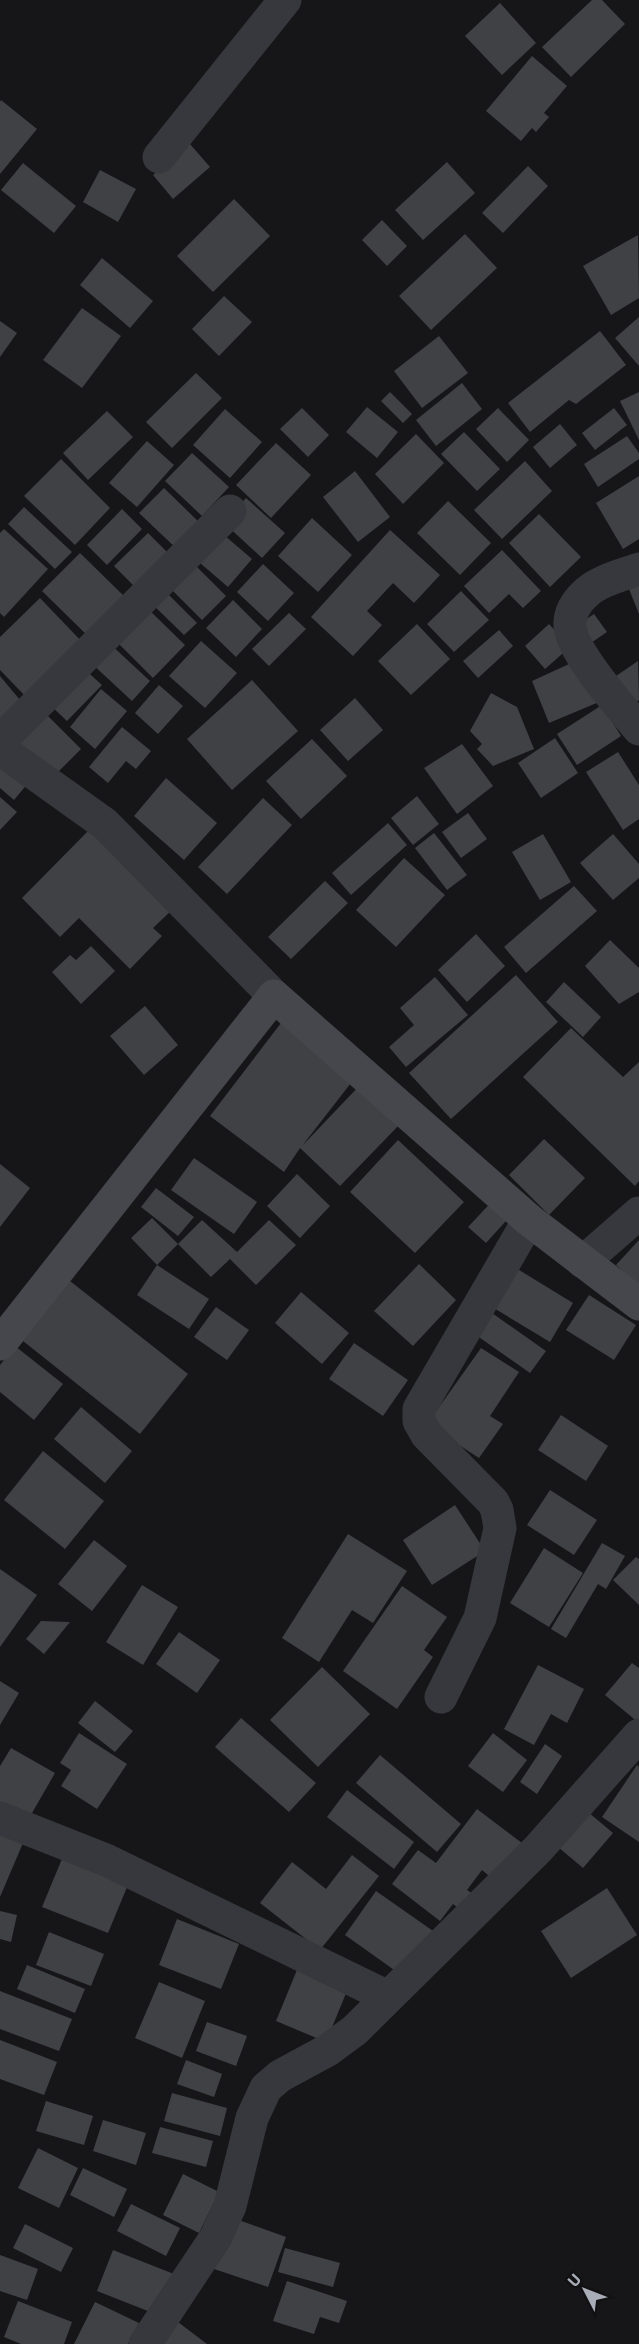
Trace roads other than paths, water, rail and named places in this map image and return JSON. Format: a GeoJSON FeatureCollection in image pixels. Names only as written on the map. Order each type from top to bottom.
{"type":"FeatureCollection","features":[{"type":"Feature","properties":{"kind":"street"},"geometry":{"type":"LineString","coordinates":[[159,156],[285,0]]}},
{"type":"Feature","properties":{"kind":"street"},"geometry":{"type":"LineString","coordinates":[[0,741],[230,511]]}},
{"type":"Feature","properties":{"kind":"street"},"geometry":{"type":"LineString","coordinates":[[639,568],[586,593],[573,610],[570,627],[596,677],[639,729]]}},
{"type":"Feature","properties":{"kind":"street"},"geometry":{"type":"LineString","coordinates":[[0,749],[105,824],[274,996],[529,1220],[639,1304]]}},
{"type":"Feature","properties":{"kind":"street"},"geometry":{"type":"LineString","coordinates":[[0,1344],[274,996]]}},
{"type":"Feature","properties":{"kind":"street"},"geometry":{"type":"LineString","coordinates":[[583,1262],[639,1213]]}},
{"type":"Feature","properties":{"kind":"street"},"geometry":{"type":"LineString","coordinates":[[441,1697],[480,1618],[500,1528],[493,1502],[427,1435],[419,1421],[418,1408],[529,1220]]}},
{"type":"Feature","properties":{"kind":"street"},"geometry":{"type":"LineString","coordinates":[[145,2344],[220,2228],[230,2206],[252,2118],[266,2088],[280,2076],[345,2039],[538,1850],[639,1735]]}},
{"type":"Feature","properties":{"kind":"street"},"geometry":{"type":"LineString","coordinates":[[0,1818],[106,1860],[388,1997]]}}]}
